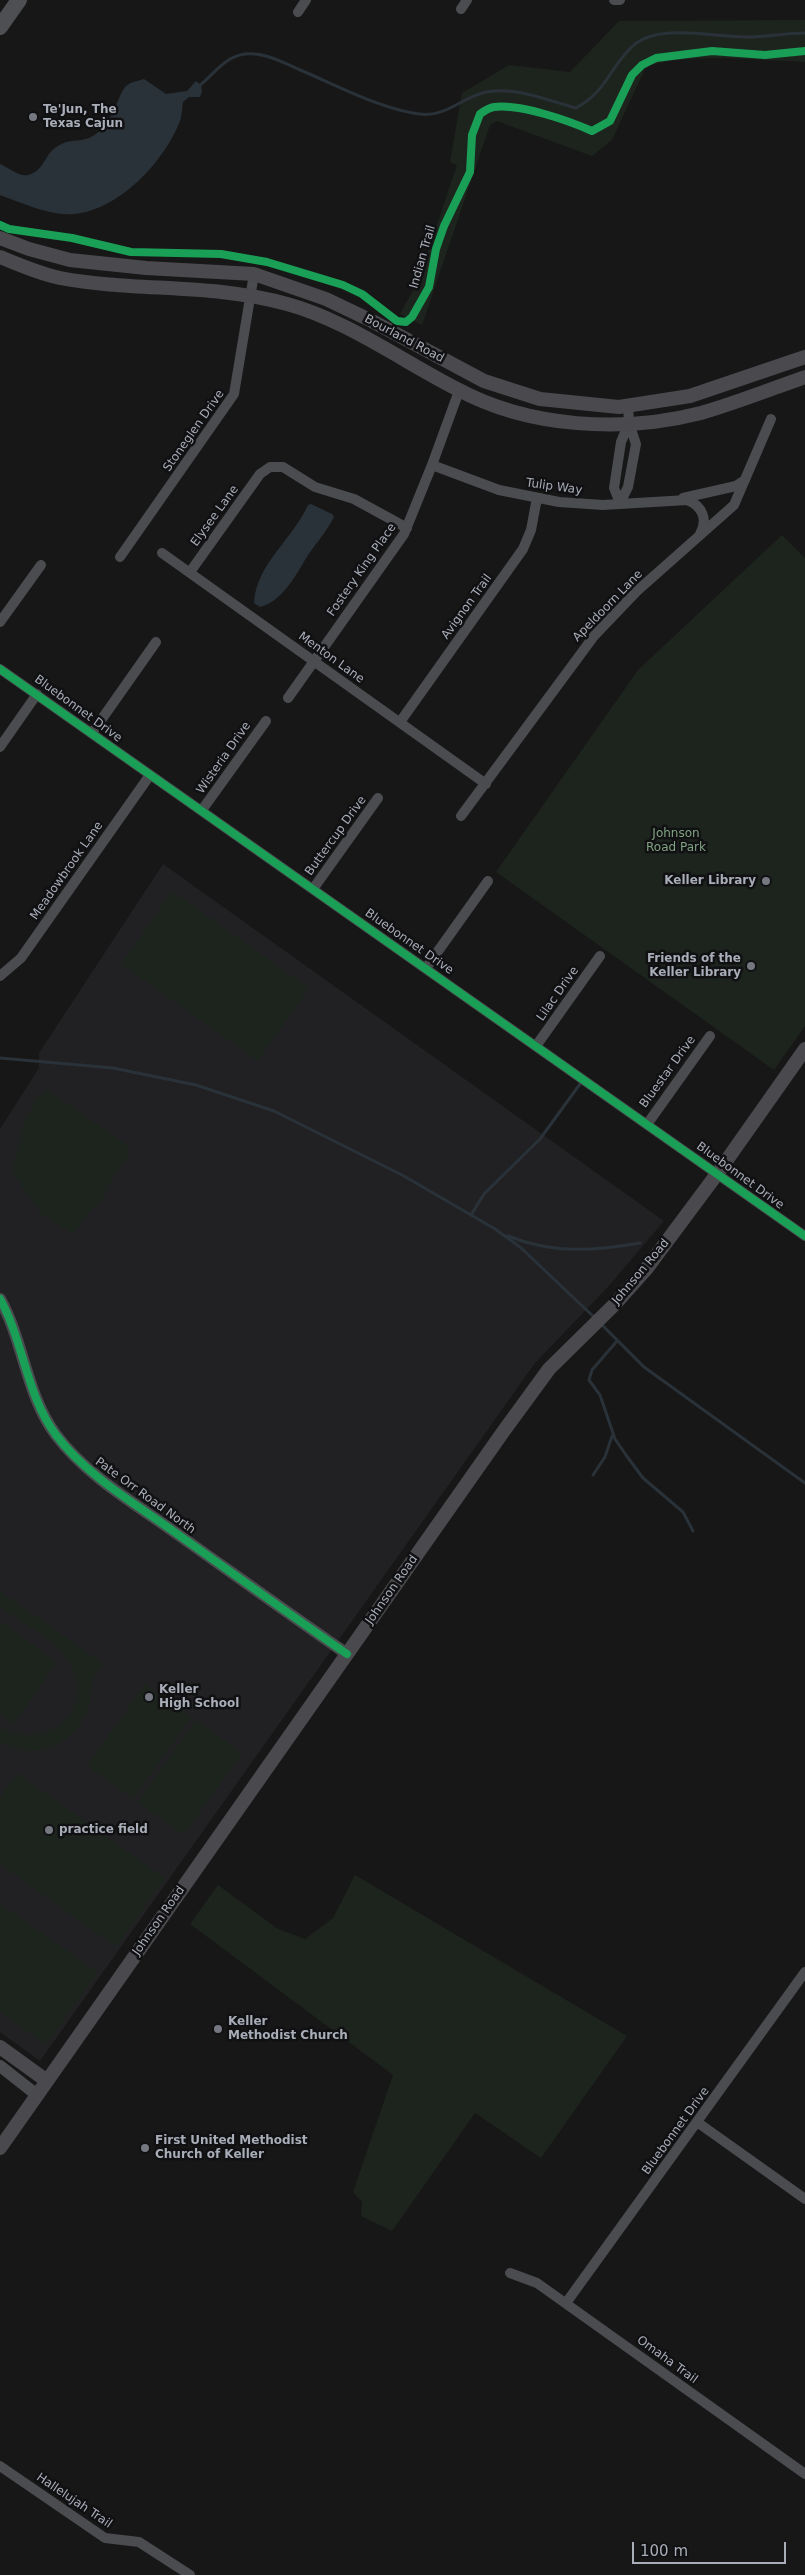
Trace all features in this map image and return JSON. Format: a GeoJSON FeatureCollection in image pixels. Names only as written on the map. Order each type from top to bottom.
{"type":"FeatureCollection","features":[{"type":"Feature","properties":{"kind":"main road"},"geometry":{"type":"LineString","coordinates":[[0,27],[19,0]]}},
{"type":"Feature","properties":{"kind":"main road","name":"Bourland Road"},"geometry":{"type":"LineString","coordinates":[[0,238],[28,249],[70,260],[146,268],[254,274],[326,299],[372,321],[484,381],[540,399],[619,406],[690,396],[805,357]]}},
{"type":"Feature","properties":{"kind":"main road","name":"Bourland Road"},"geometry":{"type":"LineString","coordinates":[[0,257],[59,278],[141,286],[217,290],[251,295],[288,304],[317,314],[459,391],[536,418],[592,424],[642,424],[700,413],[805,377]]}},
{"type":"Feature","properties":{"kind":"main road","name":"Johnson Road"},"geometry":{"type":"LineString","coordinates":[[0,2148],[549,1369],[614,1305],[646,1268],[717,1174],[805,1049]]}},
{"type":"Feature","properties":{"kind":"main road"},"geometry":{"type":"LineString","coordinates":[[0,2047],[47,2081]]}},
{"type":"Feature","properties":{"kind":"street"},"geometry":{"type":"LineString","coordinates":[[298,12],[306,0]]}},
{"type":"Feature","properties":{"kind":"street"},"geometry":{"type":"LineString","coordinates":[[615,0],[620,0]]}},
{"type":"Feature","properties":{"kind":"street","name":"Stoneglen Drive"},"geometry":{"type":"LineString","coordinates":[[120,556],[234,394],[254,274]]}},
{"type":"Feature","properties":{"kind":"street","name":"Fostery King Place"},"geometry":{"type":"LineString","coordinates":[[288,698],[407,528],[459,391]]}},
{"type":"Feature","properties":{"kind":"street"},"geometry":{"type":"LineString","coordinates":[[620,504],[628,487],[636,444],[629,423],[628,405]]}},
{"type":"Feature","properties":{"kind":"street","name":"Apeldoorn Lane"},"geometry":{"type":"LineString","coordinates":[[462,816],[594,636],[632,596],[734,505],[771,419]]}},
{"type":"Feature","properties":{"kind":"street"},"geometry":{"type":"LineString","coordinates":[[620,504],[614,488],[621,442],[629,423]]}},
{"type":"Feature","properties":{"kind":"street","name":"Tulip Way"},"geometry":{"type":"LineString","coordinates":[[432,465],[480,484],[538,498],[581,504],[691,501],[702,511],[704,526],[696,538]]}},
{"type":"Feature","properties":{"kind":"street","name":"Elysee Lane"},"geometry":{"type":"LineString","coordinates":[[190,572],[260,474],[270,467],[283,467],[308,484],[354,499],[407,528]]}},
{"type":"Feature","properties":{"kind":"street","name":"Tulip Way"},"geometry":{"type":"LineString","coordinates":[[677,500],[736,486],[741,484],[748,475]]}},
{"type":"Feature","properties":{"kind":"street","name":"Avignon Trail"},"geometry":{"type":"LineString","coordinates":[[400,722],[523,549],[531,530],[538,498]]}},
{"type":"Feature","properties":{"kind":"street","name":"Menton Lane"},"geometry":{"type":"LineString","coordinates":[[162,553],[486,784]]}},
{"type":"Feature","properties":{"kind":"street"},"geometry":{"type":"LineString","coordinates":[[0,622],[41,565]]}},
{"type":"Feature","properties":{"kind":"street"},"geometry":{"type":"LineString","coordinates":[[92,733],[156,642]]}},
{"type":"Feature","properties":{"kind":"street","name":"Bluebonnet Drive"},"geometry":{"type":"LineString","coordinates":[[0,669],[648,1123],[805,1236]]}},
{"type":"Feature","properties":{"kind":"street"},"geometry":{"type":"LineString","coordinates":[[0,747],[37,694]]}},
{"type":"Feature","properties":{"kind":"street","name":"Wisteria Drive"},"geometry":{"type":"LineString","coordinates":[[202,810],[266,721]]}},
{"type":"Feature","properties":{"kind":"street","name":"Meadowbrook Lane"},"geometry":{"type":"LineString","coordinates":[[0,976],[21,958],[150,775]]}},
{"type":"Feature","properties":{"kind":"street","name":"Buttercup Drive"},"geometry":{"type":"LineString","coordinates":[[314,889],[378,798]]}},
{"type":"Feature","properties":{"kind":"street"},"geometry":{"type":"LineString","coordinates":[[426,968],[488,881]]}},
{"type":"Feature","properties":{"kind":"street","name":"Lilac Drive"},"geometry":{"type":"LineString","coordinates":[[536,1046],[600,956]]}},
{"type":"Feature","properties":{"kind":"street","name":"Bluestar Drive"},"geometry":{"type":"LineString","coordinates":[[648,1123],[710,1036]]}},
{"type":"Feature","properties":{"kind":"street","name":"Pate Orr Road North"},"geometry":{"type":"LineString","coordinates":[[0,1299],[17,1338],[33,1393],[55,1434],[68,1449],[89,1470],[127,1498],[347,1654]]}},
{"type":"Feature","properties":{"kind":"street","name":"Bluebonnet Drive"},"geometry":{"type":"LineString","coordinates":[[566,2303],[805,1972]]}},
{"type":"Feature","properties":{"kind":"street"},"geometry":{"type":"LineString","coordinates":[[0,2066],[38,2094]]}},
{"type":"Feature","properties":{"kind":"street"},"geometry":{"type":"LineString","coordinates":[[697,2122],[805,2199]]}},
{"type":"Feature","properties":{"kind":"street","name":"Omaha Trail"},"geometry":{"type":"LineString","coordinates":[[510,2273],[532,2280],[566,2303],[805,2474]]}},
{"type":"Feature","properties":{"kind":"street","name":"Hallelujah Trail"},"geometry":{"type":"LineString","coordinates":[[0,2466],[105,2538],[139,2542],[190,2575]]}},
{"type":"Feature","properties":{"kind":"shaded area"},"geometry":{"type":"Polygon","coordinates":[[[144,79],[166,94],[187,91],[196,81],[201,85],[202,91],[200,97],[189,97],[183,102],[180,121],[173,137],[151,167],[123,194],[91,211],[74,214],[46,211],[0,195],[0,164],[21,175],[33,173],[41,167],[51,151],[61,144],[83,140],[101,130],[101,125],[109,119],[126,86],[144,79]]]}},
{"type":"Feature","properties":{"kind":"shaded area"},"geometry":{"type":"Polygon","coordinates":[[[311,504],[332,514],[334,517],[287,588],[274,600],[260,607],[254,603],[256,589],[261,576],[276,552],[294,529],[308,505],[311,504]]]}},
{"type":"Feature","properties":{"kind":"shaded area","name":"Keller High School"},"geometry":{"type":"Polygon","coordinates":[[[163,864],[664,1221],[607,1288],[535,1363],[40,2061],[0,2032],[0,1129],[39,1068],[39,1053],[163,864]]]}},
{"type":"Feature","properties":{"kind":"green space"},"geometry":{"type":"Polygon","coordinates":[[[805,20],[805,62],[722,58],[698,59],[658,63],[645,69],[612,140],[592,156],[497,121],[490,125],[422,325],[400,314],[418,281],[457,165],[450,162],[462,93],[509,65],[570,72],[619,21],[805,20]]]}},
{"type":"Feature","properties":{"kind":"green space","name":"Johnson Road Park"},"geometry":{"type":"Polygon","coordinates":[[[782,535],[805,558],[805,1026],[774,1070],[496,872],[638,670],[782,535]]]}},
{"type":"Feature","properties":{"kind":"green space"},"geometry":{"type":"Polygon","coordinates":[[[172,891],[309,988],[258,1061],[121,964],[172,891]]]}},
{"type":"Feature","properties":{"kind":"green space"},"geometry":{"type":"Polygon","coordinates":[[[48,1090],[128,1146],[129,1155],[106,1189],[108,1191],[96,1208],[93,1207],[74,1234],[41,1214],[12,1172],[25,1122],[38,1096],[48,1090]]]}},
{"type":"Feature","properties":{"kind":"green space"},"geometry":{"type":"Polygon","coordinates":[[[0,1591],[104,1664],[93,1681],[87,1713],[80,1725],[72,1734],[50,1747],[25,1751],[12,1748],[0,1742],[0,1727],[16,1734],[33,1735],[48,1731],[61,1723],[71,1712],[77,1698],[77,1682],[71,1665],[58,1648],[0,1607],[0,1591]]]}},
{"type":"Feature","properties":{"kind":"green space"},"geometry":{"type":"Polygon","coordinates":[[[0,1621],[57,1662],[14,1724],[0,1714],[0,1621]]]}},
{"type":"Feature","properties":{"kind":"green space"},"geometry":{"type":"Polygon","coordinates":[[[145,1684],[192,1717],[133,1799],[87,1766],[145,1684]]]}},
{"type":"Feature","properties":{"kind":"green space"},"geometry":{"type":"Polygon","coordinates":[[[196,1720],[242,1753],[184,1835],[137,1802],[196,1720]]]}},
{"type":"Feature","properties":{"kind":"green space","name":"practice field"},"geometry":{"type":"Polygon","coordinates":[[[17,1773],[165,1878],[116,1947],[0,1864],[0,1797],[17,1773]]]}},
{"type":"Feature","properties":{"kind":"green space"},"geometry":{"type":"Polygon","coordinates":[[[355,1875],[627,2036],[541,2158],[475,2113],[392,2231],[361,2216],[362,2202],[353,2192],[393,2075],[190,1924],[218,1885],[278,1929],[305,1939],[333,1918],[355,1875]]]}},
{"type":"Feature","properties":{"kind":"green space"},"geometry":{"type":"Polygon","coordinates":[[[0,1904],[98,1972],[46,2045],[0,2012],[0,1904]]]}},
{"type":"Feature","properties":{"kind":"waterway"},"geometry":{"type":"LineString","coordinates":[[198,87],[229,59],[245,54],[255,54],[277,60],[388,107],[419,114],[438,113],[478,94],[498,91],[532,95],[576,108],[595,94],[627,52],[635,44],[646,38],[659,34],[674,33],[735,37],[805,33]]}},
{"type":"Feature","properties":{"kind":"waterway"},"geometry":{"type":"LineString","coordinates":[[0,1058],[113,1068],[196,1085],[274,1111],[404,1176],[495,1229],[520,1247],[595,1318]]}},
{"type":"Feature","properties":{"kind":"waterway"},"geometry":{"type":"LineString","coordinates":[[471,1215],[484,1194],[540,1139],[580,1084]]}},
{"type":"Feature","properties":{"kind":"waterway"},"geometry":{"type":"LineString","coordinates":[[508,1236],[541,1246],[573,1249],[606,1248],[640,1243]]}},
{"type":"Feature","properties":{"kind":"waterway"},"geometry":{"type":"LineString","coordinates":[[601,1324],[644,1367],[805,1483]]}},
{"type":"Feature","properties":{"kind":"waterway"},"geometry":{"type":"LineString","coordinates":[[617,1341],[592,1370],[589,1380],[600,1395],[615,1439],[626,1455],[643,1478],[683,1512],[693,1531]]}},
{"type":"Feature","properties":{"kind":"waterway"},"geometry":{"type":"LineString","coordinates":[[593,1475],[605,1457],[612,1436]]}},
{"type":"Feature","properties":{"kind":"cycle path","name":"Indian Trail"},"geometry":{"type":"LineString","coordinates":[[0,225],[9,229],[72,238],[131,252],[221,254],[267,262],[343,285],[362,294],[397,321],[406,322],[412,317],[429,287],[436,249],[444,226],[470,172],[472,135],[480,114],[494,107],[517,108],[557,118],[592,131],[610,121],[632,75],[642,65],[656,58],[712,51],[765,55],[805,51]]}},
{"type":"Feature","properties":{"kind":"cycle path"},"geometry":{"type":"LineString","coordinates":[[0,669],[805,1236]]}},
{"type":"Feature","properties":{"kind":"cycle path"},"geometry":{"type":"LineString","coordinates":[[0,1299],[15,1333],[38,1403],[56,1435],[81,1463],[111,1488],[347,1654]]}},
{"type":"Feature","properties":{"kind":"place","name":"Te'Jun, The Texas Cajun"},"geometry":{"type":"Point","coordinates":[33,117]}},
{"type":"Feature","properties":{"kind":"place","name":"Keller Library"},"geometry":{"type":"Point","coordinates":[766,881]}},
{"type":"Feature","properties":{"kind":"place","name":"Friends of the Keller Library"},"geometry":{"type":"Point","coordinates":[751,966]}},
{"type":"Feature","properties":{"kind":"place","name":"Keller High School"},"geometry":{"type":"Point","coordinates":[149,1697]}},
{"type":"Feature","properties":{"kind":"place","name":"practice field"},"geometry":{"type":"Point","coordinates":[49,1830]}},
{"type":"Feature","properties":{"kind":"place","name":"Keller Methodist Church"},"geometry":{"type":"Point","coordinates":[218,2029]}},
{"type":"Feature","properties":{"kind":"place","name":"First United Methodist Church of Keller"},"geometry":{"type":"Point","coordinates":[145,2148]}}]}
